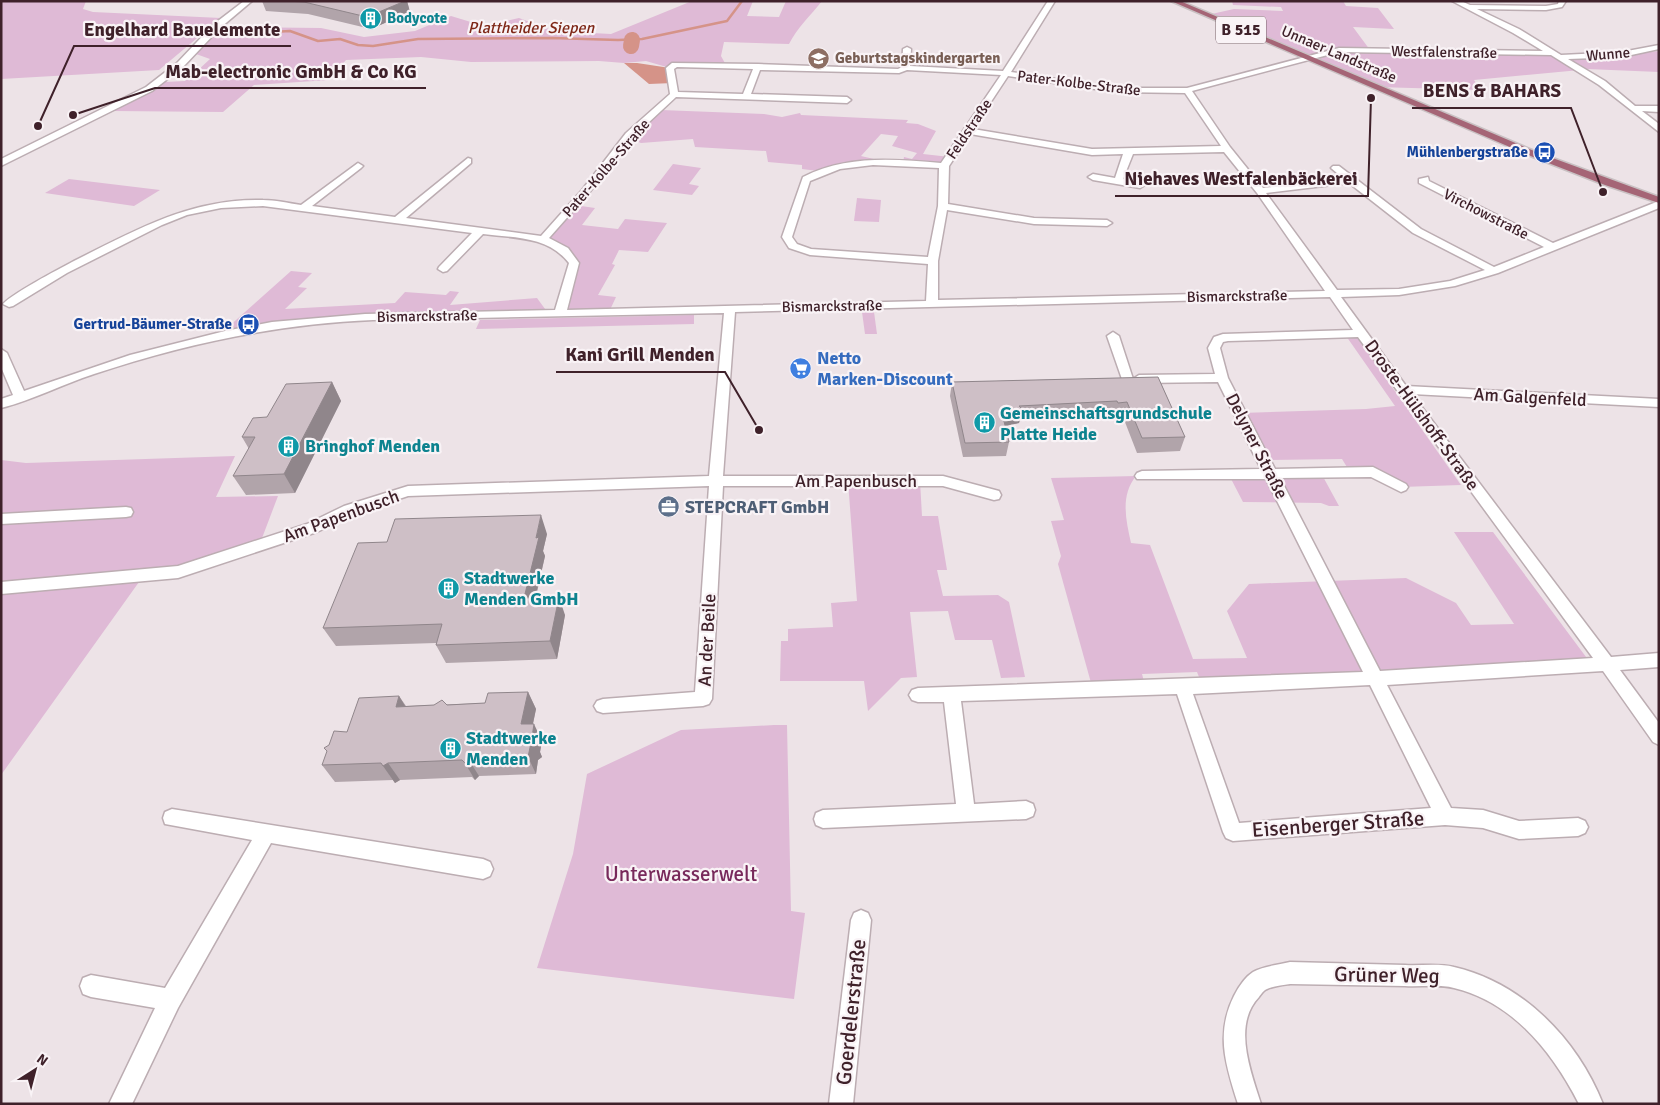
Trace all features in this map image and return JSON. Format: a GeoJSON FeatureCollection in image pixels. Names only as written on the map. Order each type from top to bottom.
{"type":"FeatureCollection","features":[{"type":"Feature","properties":{"kind":"main road","name":"Unnaer Landstraße"},"geometry":{"type":"LineString","coordinates":[[1174,1],[1536,155],[1608,183],[1659,200]]}},
{"type":"Feature","properties":{"kind":"street"},"geometry":{"type":"LineString","coordinates":[[1,163],[149,89],[180,66],[216,26],[249,1]]}},
{"type":"Feature","properties":{"kind":"street","name":"Feldstraße"},"geometry":{"type":"LineString","coordinates":[[932,304],[933,261],[942,206],[944,166],[1031,36],[1052,1]]}},
{"type":"Feature","properties":{"kind":"street"},"geometry":{"type":"LineString","coordinates":[[1455,1],[1516,31],[1602,83],[1659,129]]}},
{"type":"Feature","properties":{"kind":"street"},"geometry":{"type":"LineString","coordinates":[[1465,7],[1546,8],[1560,6],[1563,1]]}},
{"type":"Feature","properties":{"kind":"street","name":"Wunne"},"geometry":{"type":"LineString","coordinates":[[1554,55],[1608,55],[1651,50],[1659,47]]}},
{"type":"Feature","properties":{"kind":"street"},"geometry":{"type":"LineString","coordinates":[[906,68],[907,49]]}},
{"type":"Feature","properties":{"kind":"street","name":"Westfalenstraße"},"geometry":{"type":"LineString","coordinates":[[1308,58],[1339,50],[1554,55]]}},
{"type":"Feature","properties":{"kind":"street","name":"Pater-Kolbe-Straße"},"geometry":{"type":"LineString","coordinates":[[543,239],[574,205],[625,141],[648,118],[666,104],[674,94],[670,68],[675,65],[899,71],[906,68],[1005,73],[1115,90],[1151,91],[1187,90],[1308,58]]}},
{"type":"Feature","properties":{"kind":"street"},"geometry":{"type":"LineString","coordinates":[[746,96],[758,66]]}},
{"type":"Feature","properties":{"kind":"street","name":"Droste-Hülshoff-Straße"},"geometry":{"type":"LineString","coordinates":[[1187,90],[1227,149],[1260,191],[1402,390],[1607,664],[1659,737]]}},
{"type":"Feature","properties":{"kind":"street"},"geometry":{"type":"LineString","coordinates":[[674,94],[847,100]]}},
{"type":"Feature","properties":{"kind":"street"},"geometry":{"type":"LineString","coordinates":[[1632,108],[1659,109]]}},
{"type":"Feature","properties":{"kind":"street"},"geometry":{"type":"LineString","coordinates":[[968,131],[1092,152],[1227,149]]}},
{"type":"Feature","properties":{"kind":"street"},"geometry":{"type":"LineString","coordinates":[[1118,181],[1129,151]]}},
{"type":"Feature","properties":{"kind":"street"},"geometry":{"type":"LineString","coordinates":[[398,220],[468,160]]}},
{"type":"Feature","properties":{"kind":"street"},"geometry":{"type":"LineString","coordinates":[[933,261],[810,252],[792,246],[787,237],[806,179],[818,171],[841,165],[862,163],[944,166]]}},
{"type":"Feature","properties":{"kind":"street"},"geometry":{"type":"LineString","coordinates":[[302,208],[358,166]]}},
{"type":"Feature","properties":{"kind":"street"},"geometry":{"type":"LineString","coordinates":[[1336,168],[1417,231],[1494,271]]}},
{"type":"Feature","properties":{"kind":"street"},"geometry":{"type":"LineString","coordinates":[[1093,177],[1140,185]]}},
{"type":"Feature","properties":{"kind":"street","name":"Virchowstraße"},"geometry":{"type":"LineString","coordinates":[[1424,179],[1422,181],[1449,196],[1553,247]]}},
{"type":"Feature","properties":{"kind":"street"},"geometry":{"type":"LineString","coordinates":[[1260,191],[1352,180]]}},
{"type":"Feature","properties":{"kind":"street"},"geometry":{"type":"LineString","coordinates":[[4,307],[63,270],[158,223],[184,213],[213,206],[241,203],[302,208],[543,239],[564,250],[574,263],[560,313]]}},
{"type":"Feature","properties":{"kind":"street","name":"Bismarckstraße"},"geometry":{"type":"LineString","coordinates":[[1,404],[82,373],[143,355],[212,338],[282,325],[364,317],[1399,292],[1451,284],[1494,271],[1659,204]]}},
{"type":"Feature","properties":{"kind":"street"},"geometry":{"type":"LineString","coordinates":[[942,206],[1034,221],[1107,223]]}},
{"type":"Feature","properties":{"kind":"street"},"geometry":{"type":"LineString","coordinates":[[443,269],[481,230]]}},
{"type":"Feature","properties":{"kind":"street"},"geometry":{"type":"LineString","coordinates":[[716,481],[730,308]]}},
{"type":"Feature","properties":{"kind":"street","name":"Delyner Straße"},"geometry":{"type":"LineString","coordinates":[[1362,333],[1227,337],[1218,340],[1214,348],[1222,378],[1376,680]]}},
{"type":"Feature","properties":{"kind":"street"},"geometry":{"type":"LineString","coordinates":[[1113,336],[1122,379],[1222,378]]}},
{"type":"Feature","properties":{"kind":"street"},"geometry":{"type":"LineString","coordinates":[[1,353],[20,396]]}},
{"type":"Feature","properties":{"kind":"street","name":"Am Galgenfeld"},"geometry":{"type":"LineString","coordinates":[[1402,390],[1659,403]]}},
{"type":"Feature","properties":{"kind":"street"},"geometry":{"type":"LineString","coordinates":[[1142,476],[1373,472],[1401,487]]}},
{"type":"Feature","properties":{"kind":"street","name":"Am Papenbusch"},"geometry":{"type":"LineString","coordinates":[[1,588],[178,572],[312,528],[349,510],[408,491],[716,481],[943,481],[994,495]]}},
{"type":"Feature","properties":{"kind":"street","name":"An der Beile"},"geometry":{"type":"LineString","coordinates":[[603,706],[703,699],[716,481]]}},
{"type":"Feature","properties":{"kind":"street"},"geometry":{"type":"LineString","coordinates":[[1,519],[126,512]]}},
{"type":"Feature","properties":{"kind":"street"},"geometry":{"type":"LineString","coordinates":[[918,694],[1183,688],[1376,680],[1659,660]]}},
{"type":"Feature","properties":{"kind":"street","name":"Eisenberger Straße"},"geometry":{"type":"LineString","coordinates":[[1376,680],[1445,816]]}},
{"type":"Feature","properties":{"kind":"street","name":"Eisenberger Straße"},"geometry":{"type":"LineString","coordinates":[[1183,688],[1233,832],[1445,816],[1483,818],[1519,830],[1578,826]]}},
{"type":"Feature","properties":{"kind":"street"},"geometry":{"type":"LineString","coordinates":[[952,694],[966,813]]}},
{"type":"Feature","properties":{"kind":"street"},"geometry":{"type":"LineString","coordinates":[[823,819],[1026,810]]}},
{"type":"Feature","properties":{"kind":"street"},"geometry":{"type":"LineString","coordinates":[[172,818],[483,868]]}},
{"type":"Feature","properties":{"kind":"street"},"geometry":{"type":"LineString","coordinates":[[120,1104],[170,1000],[268,833]]}},
{"type":"Feature","properties":{"kind":"street","name":"Goerdelerstraße"},"geometry":{"type":"LineString","coordinates":[[841,1104],[861,920]]}},
{"type":"Feature","properties":{"kind":"street","name":"Grüner Weg"},"geometry":{"type":"LineString","coordinates":[[1250,1104],[1238,1067],[1234,1042],[1236,1015],[1245,996],[1260,980],[1290,973],[1453,977],[1487,989],[1514,1004],[1558,1048],[1578,1076],[1592,1104]]}},
{"type":"Feature","properties":{"kind":"street"},"geometry":{"type":"LineString","coordinates":[[91,986],[170,1000]]}},
{"type":"Feature","properties":{"kind":"green space"},"geometry":{"type":"Polygon","coordinates":[[[1,1],[86,1],[83,9],[93,12],[221,18],[159,70],[1,79],[1,1]]]}},
{"type":"Feature","properties":{"kind":"green space"},"geometry":{"type":"Polygon","coordinates":[[[692,1],[753,1],[747,16],[779,17],[786,1],[822,1],[800,27],[789,44],[724,42],[721,56],[726,65],[675,65],[670,68],[646,61],[624,63],[599,61],[471,62],[421,57],[346,60],[329,80],[254,85],[223,112],[113,111],[165,82],[185,81],[187,79],[185,77],[190,72],[196,72],[210,59],[196,54],[225,27],[321,28],[364,37],[415,31],[451,16],[484,26],[519,18],[554,31],[611,34],[692,1]]]}},
{"type":"Feature","properties":{"kind":"green space"},"geometry":{"type":"Polygon","coordinates":[[[1232,1],[1343,1],[1346,6],[1378,8],[1394,29],[1353,27],[1370,50],[1551,53],[1580,70],[1474,80],[1481,90],[1377,87],[1207,15],[1234,9],[1283,11],[1281,7],[1233,5],[1232,1]]]}},
{"type":"Feature","properties":{"kind":"green space"},"geometry":{"type":"Polygon","coordinates":[[[1659,51],[1659,72],[1587,69],[1569,59],[1610,57],[1659,51]]]}},
{"type":"Feature","properties":{"kind":"green space"},"geometry":{"type":"Polygon","coordinates":[[[661,110],[764,114],[782,117],[800,113],[801,115],[908,120],[906,123],[918,124],[936,131],[923,154],[950,157],[944,166],[903,163],[904,157],[912,159],[917,153],[892,146],[898,136],[881,134],[861,156],[878,160],[818,171],[802,169],[802,165],[768,162],[766,151],[695,147],[693,139],[641,143],[630,139],[661,110]]]}},
{"type":"Feature","properties":{"kind":"green space"},"geometry":{"type":"Polygon","coordinates":[[[673,164],[701,168],[689,184],[699,186],[692,195],[653,190],[673,164]]]}},
{"type":"Feature","properties":{"kind":"green space"},"geometry":{"type":"Polygon","coordinates":[[[69,179],[160,190],[134,206],[45,193],[69,179]]]}},
{"type":"Feature","properties":{"kind":"green space"},"geometry":{"type":"Polygon","coordinates":[[[857,198],[881,200],[879,222],[854,221],[857,198]]]}},
{"type":"Feature","properties":{"kind":"green space"},"geometry":{"type":"Polygon","coordinates":[[[574,205],[595,208],[582,225],[618,229],[625,219],[667,223],[648,252],[619,250],[612,264],[615,265],[598,295],[616,297],[609,312],[560,313],[574,263],[543,239],[574,205]]]}},
{"type":"Feature","properties":{"kind":"green space"},"geometry":{"type":"Polygon","coordinates":[[[291,271],[312,273],[298,287],[307,288],[285,309],[395,303],[405,292],[446,295],[450,291],[459,292],[450,305],[537,298],[548,313],[365,317],[218,336],[291,271]]]}},
{"type":"Feature","properties":{"kind":"green space"},"geometry":{"type":"Polygon","coordinates":[[[862,312],[874,312],[877,334],[865,334],[862,312]]]}},
{"type":"Feature","properties":{"kind":"green space"},"geometry":{"type":"Polygon","coordinates":[[[694,315],[694,324],[476,329],[480,320],[694,315]]]}},
{"type":"Feature","properties":{"kind":"green space"},"geometry":{"type":"Polygon","coordinates":[[[1344,333],[1354,333],[1461,485],[1401,487],[1373,472],[1350,472],[1342,459],[1264,460],[1241,413],[1366,409],[1395,406],[1344,333]]]}},
{"type":"Feature","properties":{"kind":"green space"},"geometry":{"type":"Polygon","coordinates":[[[235,456],[216,497],[278,496],[259,546],[144,575],[1,775],[1,460],[26,463],[235,456]]]}},
{"type":"Feature","properties":{"kind":"green space"},"geometry":{"type":"Polygon","coordinates":[[[1321,473],[1339,506],[1329,506],[1321,503],[1243,502],[1229,475],[1321,473]]]}},
{"type":"Feature","properties":{"kind":"green space"},"geometry":{"type":"Polygon","coordinates":[[[1136,476],[1131,484],[1126,500],[1126,517],[1131,543],[1150,545],[1193,659],[1247,658],[1227,611],[1249,584],[1406,578],[1456,603],[1471,625],[1514,624],[1454,532],[1493,532],[1592,665],[1203,687],[1197,672],[1142,674],[1146,689],[1093,690],[1058,564],[1061,556],[1051,521],[1064,520],[1051,478],[1136,476]]]}},
{"type":"Feature","properties":{"kind":"green space"},"geometry":{"type":"Polygon","coordinates":[[[848,481],[920,481],[922,516],[938,516],[947,570],[937,570],[943,596],[998,595],[1009,602],[1025,677],[1001,678],[992,640],[955,640],[948,611],[910,612],[917,677],[901,678],[868,711],[864,681],[780,681],[781,641],[788,641],[788,629],[833,627],[831,603],[857,601],[848,481]]]}},
{"type":"Feature","properties":{"kind":"green space","name":"Unterwasserwelt"},"geometry":{"type":"Polygon","coordinates":[[[787,725],[791,911],[805,913],[794,999],[537,968],[573,854],[587,774],[681,730],[787,725]]]}},
{"type":"Feature","properties":{"kind":"shaded area"},"geometry":{"type":"Polygon","coordinates":[[[624,63],[670,68],[673,83],[649,84],[624,63]]]}},
{"type":"Feature","properties":{"kind":"building"},"geometry":{"type":"Polygon","coordinates":[[[286,1],[405,1],[367,17],[304,2],[286,1]]]}},
{"type":"Feature","properties":{"kind":"building"},"geometry":{"type":"Polygon","coordinates":[[[1158,377],[1185,437],[1142,438],[1127,402],[1118,403],[1117,401],[1019,406],[1022,409],[1002,413],[1009,442],[965,443],[952,382],[1158,377]]]}},
{"type":"Feature","properties":{"kind":"building"},"geometry":{"type":"Polygon","coordinates":[[[332,382],[284,474],[233,476],[255,437],[242,437],[253,418],[267,417],[286,384],[332,382]]]}},
{"type":"Feature","properties":{"kind":"building","name":"Stadtwerke Menden GmbH"},"geometry":{"type":"Polygon","coordinates":[[[541,515],[536,538],[539,537],[524,598],[559,597],[550,641],[436,645],[442,624],[323,628],[358,543],[387,542],[395,519],[541,515]]]}},
{"type":"Feature","properties":{"kind":"building"},"geometry":{"type":"Polygon","coordinates":[[[528,692],[521,724],[534,724],[532,737],[534,740],[531,743],[528,757],[469,760],[465,763],[462,760],[388,763],[383,766],[381,763],[322,765],[327,751],[324,748],[329,745],[334,731],[347,732],[359,698],[399,696],[396,707],[434,705],[442,700],[447,705],[485,703],[488,693],[528,692]]]}},
{"type":"Feature","properties":{"kind":"waterway","name":"Plattheider Siepen"},"geometry":{"type":"LineString","coordinates":[[221,35],[290,31],[318,41],[340,39],[358,45],[373,46],[418,39],[642,39],[727,21],[742,1]]}},
{"type":"Feature","properties":{"kind":"waterway","name":"Plattheider Siepen"},"geometry":{"type":"LineString","coordinates":[[631,46],[632,40]]}},
{"type":"Feature","properties":{"kind":"place","name":"Bodycote"},"geometry":{"type":"Point","coordinates":[371,18]}},
{"type":"Feature","properties":{"kind":"place","name":"Geburtstagskindergarten"},"geometry":{"type":"Point","coordinates":[819,58]}},
{"type":"Feature","properties":{"kind":"place","name":"Niehaves Westfalenbäckerei"},"geometry":{"type":"Point","coordinates":[1371,98]}},
{"type":"Feature","properties":{"kind":"place","name":"Mab-electronic GmbH & Co KG"},"geometry":{"type":"Point","coordinates":[73,115]}},
{"type":"Feature","properties":{"kind":"place","name":"Engelhard Bauelemente"},"geometry":{"type":"Point","coordinates":[38,126]}},
{"type":"Feature","properties":{"kind":"place","name":"Mühlenbergstraße"},"geometry":{"type":"Point","coordinates":[1544,152]}},
{"type":"Feature","properties":{"kind":"place","name":"BENS & BAHARS"},"geometry":{"type":"Point","coordinates":[1603,192]}},
{"type":"Feature","properties":{"kind":"place","name":"Gertrud-Bäumer-Straße"},"geometry":{"type":"Point","coordinates":[248,324]}},
{"type":"Feature","properties":{"kind":"place","name":"Netto Marken-Discount"},"geometry":{"type":"Point","coordinates":[801,368]}},
{"type":"Feature","properties":{"kind":"place","name":"Gemeinschaftsgrundschule Platte Heide"},"geometry":{"type":"Point","coordinates":[984,423]}},
{"type":"Feature","properties":{"kind":"place","name":"Kani Grill Menden"},"geometry":{"type":"Point","coordinates":[759,430]}},
{"type":"Feature","properties":{"kind":"place","name":"Bringhof Menden"},"geometry":{"type":"Point","coordinates":[289,446]}},
{"type":"Feature","properties":{"kind":"place","name":"STEPCRAFT GmbH"},"geometry":{"type":"Point","coordinates":[669,507]}},
{"type":"Feature","properties":{"kind":"place","name":"Stadtwerke Menden GmbH"},"geometry":{"type":"Point","coordinates":[448,588]}},
{"type":"Feature","properties":{"kind":"place","name":"Stadtwerke Menden"},"geometry":{"type":"Point","coordinates":[450,748]}}]}
